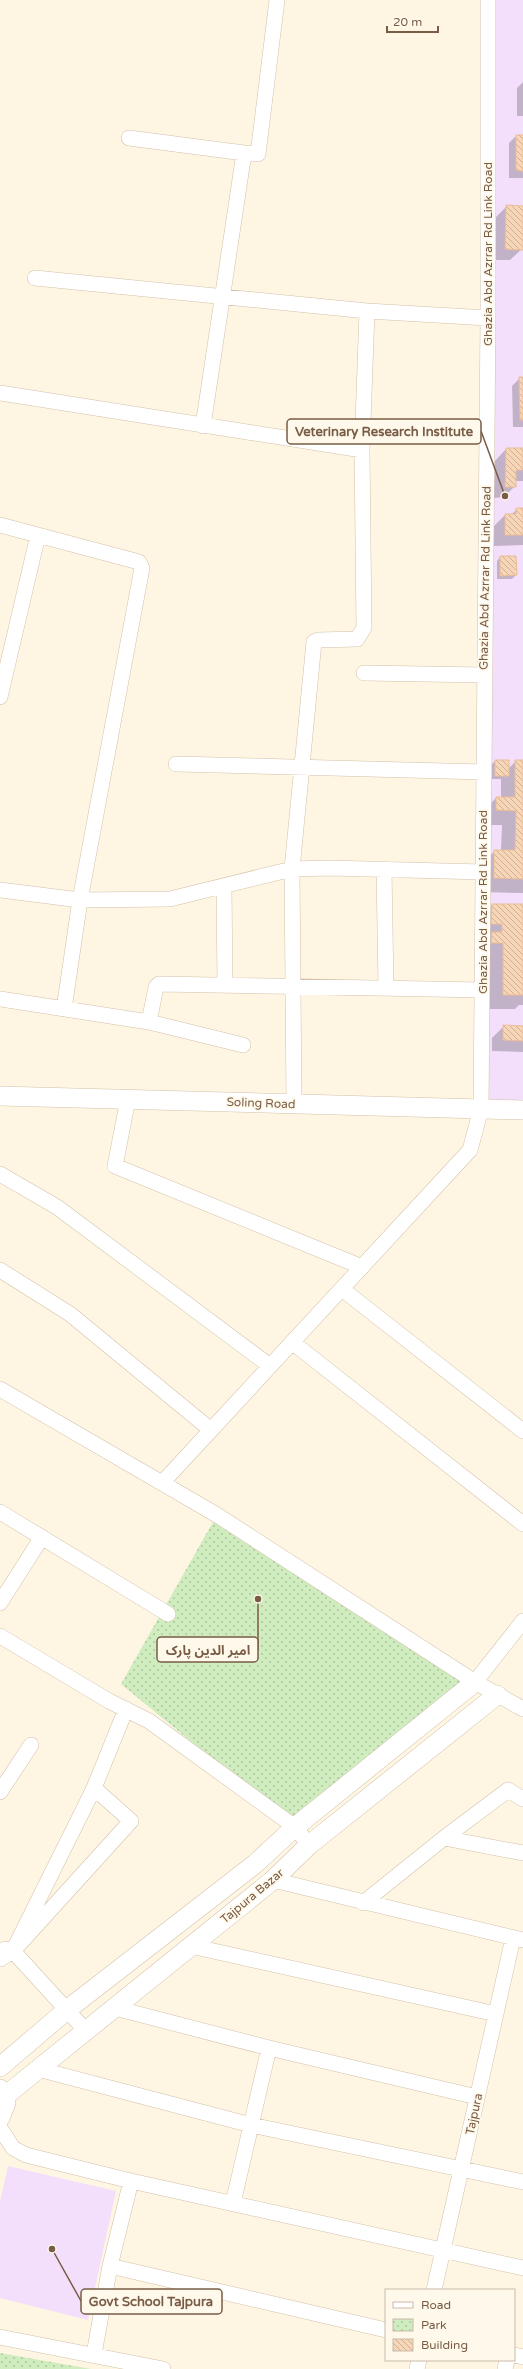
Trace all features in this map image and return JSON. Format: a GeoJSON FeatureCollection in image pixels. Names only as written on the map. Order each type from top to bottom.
{"type":"FeatureCollection","features":[{"type":"Feature","properties":{"kind":"street"},"geometry":{"type":"LineString","coordinates":[[129,138],[258,154],[277,0]]}},
{"type":"Feature","properties":{"kind":"street","name":"Ghazia Abd Azrrar Rd Link Road"},"geometry":{"type":"LineString","coordinates":[[162,1483],[470,1150],[481,1109],[488,318],[488,0]]}},
{"type":"Feature","properties":{"kind":"street"},"geometry":{"type":"LineString","coordinates":[[203,426],[244,153]]}},
{"type":"Feature","properties":{"kind":"street"},"geometry":{"type":"LineString","coordinates":[[35,278],[367,311],[488,318]]}},
{"type":"Feature","properties":{"kind":"street"},"geometry":{"type":"LineString","coordinates":[[294,1104],[292,869],[314,642],[318,640],[357,639],[364,628],[362,450],[367,311]]}},
{"type":"Feature","properties":{"kind":"street"},"geometry":{"type":"LineString","coordinates":[[0,393],[362,450]]}},
{"type":"Feature","properties":{"kind":"street"},"geometry":{"type":"LineString","coordinates":[[0,525],[139,562],[142,568],[80,900],[64,1009]]}},
{"type":"Feature","properties":{"kind":"street"},"geometry":{"type":"LineString","coordinates":[[0,696],[38,535]]}},
{"type":"Feature","properties":{"kind":"street"},"geometry":{"type":"LineString","coordinates":[[364,673],[485,675]]}},
{"type":"Feature","properties":{"kind":"street"},"geometry":{"type":"LineString","coordinates":[[176,764],[301,769],[484,772]]}},
{"type":"Feature","properties":{"kind":"street"},"geometry":{"type":"LineString","coordinates":[[0,890],[80,900],[170,899],[292,869],[384,869],[483,872]]}},
{"type":"Feature","properties":{"kind":"street"},"geometry":{"type":"LineString","coordinates":[[384,869],[386,988]]}},
{"type":"Feature","properties":{"kind":"street"},"geometry":{"type":"LineString","coordinates":[[224,886],[225,985]]}},
{"type":"Feature","properties":{"kind":"street"},"geometry":{"type":"LineString","coordinates":[[149,1022],[156,987],[159,984],[293,988],[482,990]]}},
{"type":"Feature","properties":{"kind":"street"},"geometry":{"type":"LineString","coordinates":[[0,999],[149,1022],[243,1045]]}},
{"type":"Feature","properties":{"kind":"street","name":"Soling Road"},"geometry":{"type":"LineString","coordinates":[[0,1096],[523,1110]]}},
{"type":"Feature","properties":{"kind":"street"},"geometry":{"type":"LineString","coordinates":[[128,1099],[115,1166],[362,1267]]}},
{"type":"Feature","properties":{"kind":"street"},"geometry":{"type":"LineString","coordinates":[[0,1174],[57,1207],[270,1366]]}},
{"type":"Feature","properties":{"kind":"street"},"geometry":{"type":"LineString","coordinates":[[0,1270],[70,1314],[211,1430]]}},
{"type":"Feature","properties":{"kind":"street"},"geometry":{"type":"LineString","coordinates":[[342,1288],[523,1431]]}},
{"type":"Feature","properties":{"kind":"street"},"geometry":{"type":"LineString","coordinates":[[292,1342],[523,1524]]}},
{"type":"Feature","properties":{"kind":"street"},"geometry":{"type":"LineString","coordinates":[[0,1389],[217,1515],[475,1682],[523,1709]]}},
{"type":"Feature","properties":{"kind":"street"},"geometry":{"type":"LineString","coordinates":[[0,1512],[168,1614]]}},
{"type":"Feature","properties":{"kind":"street"},"geometry":{"type":"LineString","coordinates":[[0,1602],[42,1537]]}},
{"type":"Feature","properties":{"kind":"street"},"geometry":{"type":"LineString","coordinates":[[475,1682],[523,1621]]}},
{"type":"Feature","properties":{"kind":"street"},"geometry":{"type":"LineString","coordinates":[[0,1636],[109,1701],[171,1735],[295,1827],[309,1845]]}},
{"type":"Feature","properties":{"kind":"street","name":"Tajpura Bazar"},"geometry":{"type":"LineString","coordinates":[[0,2067],[68,2009],[249,1868],[295,1827],[475,1682]]}},
{"type":"Feature","properties":{"kind":"street","name":"Tajpura Bazar"},"geometry":{"type":"LineString","coordinates":[[0,2118],[5,2110],[2,2092],[38,2069],[116,2008],[273,1880],[309,1845],[497,1695]]}},
{"type":"Feature","properties":{"kind":"street"},"geometry":{"type":"LineString","coordinates":[[0,1959],[7,1949],[94,1788],[126,1709]]}},
{"type":"Feature","properties":{"kind":"street"},"geometry":{"type":"LineString","coordinates":[[0,1792],[31,1745]]}},
{"type":"Feature","properties":{"kind":"street"},"geometry":{"type":"LineString","coordinates":[[7,1949],[131,1821],[94,1788]]}},
{"type":"Feature","properties":{"kind":"street"},"geometry":{"type":"LineString","coordinates":[[363,1903],[444,1838],[508,1790],[523,1799]]}},
{"type":"Feature","properties":{"kind":"street"},"geometry":{"type":"LineString","coordinates":[[444,1838],[523,1853]]}},
{"type":"Feature","properties":{"kind":"street"},"geometry":{"type":"LineString","coordinates":[[273,1880],[363,1903],[518,1939]]}},
{"type":"Feature","properties":{"kind":"street","name":"Tajpura"},"geometry":{"type":"LineString","coordinates":[[434,2289],[496,2014],[518,1939]]}},
{"type":"Feature","properties":{"kind":"street"},"geometry":{"type":"LineString","coordinates":[[191,1946],[496,2014]]}},
{"type":"Feature","properties":{"kind":"street"},"geometry":{"type":"LineString","coordinates":[[7,1949],[68,2009],[86,2030]]}},
{"type":"Feature","properties":{"kind":"street"},"geometry":{"type":"LineString","coordinates":[[116,2008],[269,2048],[477,2097]]}},
{"type":"Feature","properties":{"kind":"street"},"geometry":{"type":"LineString","coordinates":[[233,2203],[269,2048]]}},
{"type":"Feature","properties":{"kind":"street"},"geometry":{"type":"LineString","coordinates":[[38,2069],[251,2125],[523,2182]]}},
{"type":"Feature","properties":{"kind":"street"},"geometry":{"type":"LineString","coordinates":[[0,2128],[13,2148],[26,2155],[131,2181],[523,2268]]}},
{"type":"Feature","properties":{"kind":"street"},"geometry":{"type":"LineString","coordinates":[[94,2354],[110,2266],[131,2181]]}},
{"type":"Feature","properties":{"kind":"street"},"geometry":{"type":"LineString","coordinates":[[110,2266],[385,2330]]}},
{"type":"Feature","properties":{"kind":"street"},"geometry":{"type":"LineString","coordinates":[[0,2336],[163,2369]]}},
{"type":"Feature","properties":{"kind":"shaded area"},"geometry":{"type":"Polygon","coordinates":[[[488,0],[523,0],[523,1110],[481,1109],[488,0]]]}},
{"type":"Feature","properties":{"kind":"shaded area"},"geometry":{"type":"Polygon","coordinates":[[[8,2166],[116,2191],[88,2320],[0,2298],[0,2201],[8,2166]]]}},
{"type":"Feature","properties":{"kind":"green space"},"geometry":{"type":"Polygon","coordinates":[[[217,1515],[475,1682],[295,1827],[121,1684],[217,1515]]]}},
{"type":"Feature","properties":{"kind":"green space"},"geometry":{"type":"Polygon","coordinates":[[[0,2353],[91,2369],[0,2369],[0,2353]]]}},
{"type":"Feature","properties":{"kind":"building"},"geometry":{"type":"Polygon","coordinates":[[[516,135],[523,135],[523,171],[516,170],[516,135]]]}},
{"type":"Feature","properties":{"kind":"building"},"geometry":{"type":"Polygon","coordinates":[[[506,205],[523,206],[523,250],[505,249],[506,205]]]}},
{"type":"Feature","properties":{"kind":"building"},"geometry":{"type":"Polygon","coordinates":[[[519,377],[523,377],[523,420],[520,420],[519,377]]]}},
{"type":"Feature","properties":{"kind":"building"},"geometry":{"type":"Polygon","coordinates":[[[506,448],[523,448],[523,470],[516,470],[516,487],[505,487],[506,448]]]}},
{"type":"Feature","properties":{"kind":"building"},"geometry":{"type":"Polygon","coordinates":[[[516,508],[523,508],[523,535],[505,535],[505,514],[516,514],[516,508]]]}},
{"type":"Feature","properties":{"kind":"building"},"geometry":{"type":"Polygon","coordinates":[[[500,556],[516,556],[517,575],[500,576],[500,556]]]}},
{"type":"Feature","properties":{"kind":"building"},"geometry":{"type":"Polygon","coordinates":[[[495,760],[509,760],[509,776],[495,776],[495,760]]]}},
{"type":"Feature","properties":{"kind":"building"},"geometry":{"type":"Polygon","coordinates":[[[515,760],[523,760],[523,879],[494,878],[494,850],[515,850],[516,811],[496,810],[496,797],[515,797],[515,760]]]}},
{"type":"Feature","properties":{"kind":"building"},"geometry":{"type":"Polygon","coordinates":[[[492,904],[523,904],[523,995],[503,995],[503,943],[491,943],[492,932],[502,932],[502,924],[491,924],[492,904]]]}},
{"type":"Feature","properties":{"kind":"building"},"geometry":{"type":"Polygon","coordinates":[[[503,1025],[523,1026],[523,1041],[503,1040],[503,1025]]]}},
{"type":"Feature","properties":{"kind":"place","name":"Veterinary Research Institute"},"geometry":{"type":"Point","coordinates":[505,496]}},
{"type":"Feature","properties":{"kind":"place","name":"امیر الدین پارک"},"geometry":{"type":"Point","coordinates":[258,1599]}},
{"type":"Feature","properties":{"kind":"place","name":"Govt School Tajpura"},"geometry":{"type":"Point","coordinates":[52,2249]}}]}
